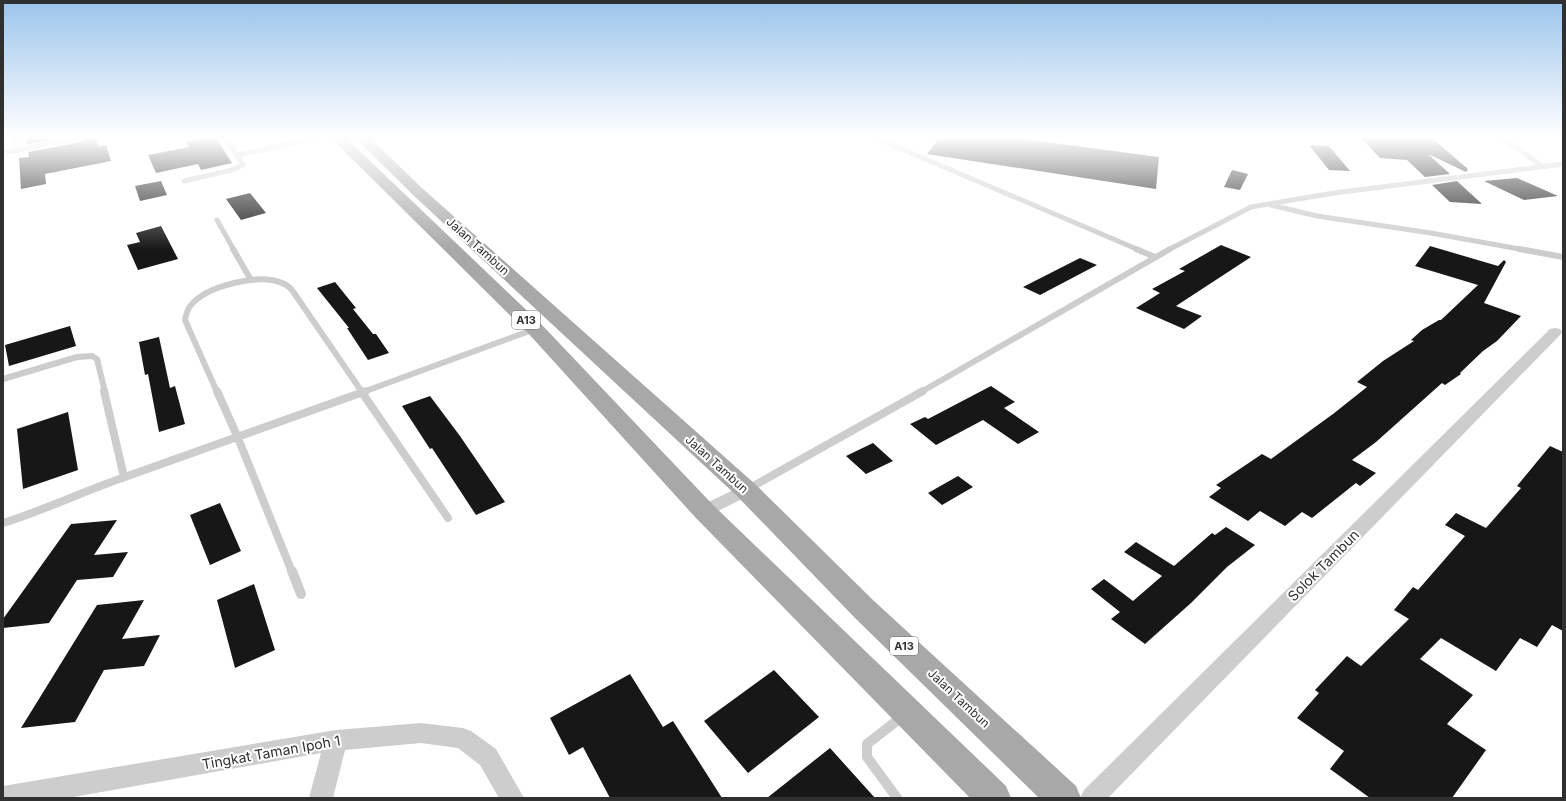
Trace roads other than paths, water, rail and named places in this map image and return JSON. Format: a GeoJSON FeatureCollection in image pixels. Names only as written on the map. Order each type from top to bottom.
{"type":"FeatureCollection","features":[{"type":"Feature","properties":{"kind":"main road","name":"Jalan Tambun"},"geometry":{"type":"LineString","coordinates":[[377,175],[535,329],[704,511],[994,798]]}},
{"type":"Feature","properties":{"kind":"main road","name":"Jalan Tambun"},"geometry":{"type":"LineString","coordinates":[[400,175],[746,490],[864,609],[1064,798]]}},
{"type":"Feature","properties":{"kind":"street","name":"Solok Tambun"},"geometry":{"type":"LineString","coordinates":[[1092,798],[1555,332]]}},
{"type":"Feature","properties":{"kind":"street"},"geometry":{"type":"LineString","coordinates":[[704,511],[746,490]]}},
{"type":"Feature","properties":{"kind":"street","name":"Tingkat Taman Ipoh 1"},"geometry":{"type":"LineString","coordinates":[[3,798],[44,795],[336,740],[421,733],[463,738],[488,757],[512,798]]}},
{"type":"Feature","properties":{"kind":"street"},"geometry":{"type":"LineString","coordinates":[[321,798],[336,740]]}},
{"type":"Feature","properties":{"kind":"lane"},"geometry":{"type":"LineString","coordinates":[[184,181],[209,175]]}},
{"type":"Feature","properties":{"kind":"lane"},"geometry":{"type":"LineString","coordinates":[[964,175],[1155,257]]}},
{"type":"Feature","properties":{"kind":"lane"},"geometry":{"type":"LineString","coordinates":[[746,490],[939,382],[1155,257],[1251,207],[1334,193],[1470,175]]}},
{"type":"Feature","properties":{"kind":"lane"},"geometry":{"type":"LineString","coordinates":[[1266,204],[1317,216],[1431,233],[1563,257]]}},
{"type":"Feature","properties":{"kind":"lane"},"geometry":{"type":"LineString","coordinates":[[217,220],[251,280]]}},
{"type":"Feature","properties":{"kind":"lane"},"geometry":{"type":"LineString","coordinates":[[301,594],[238,438],[185,320],[190,306],[201,297],[230,285],[251,280],[280,282],[292,290],[361,393],[448,518]]}},
{"type":"Feature","properties":{"kind":"lane"},"geometry":{"type":"LineString","coordinates":[[3,523],[31,514],[124,477],[238,438],[535,329]]}},
{"type":"Feature","properties":{"kind":"lane"},"geometry":{"type":"LineString","coordinates":[[3,379],[77,357],[85,356],[97,359],[124,477]]}},
{"type":"Feature","properties":{"kind":"lane"},"geometry":{"type":"LineString","coordinates":[[897,798],[867,757],[867,744],[908,712]]}}]}
